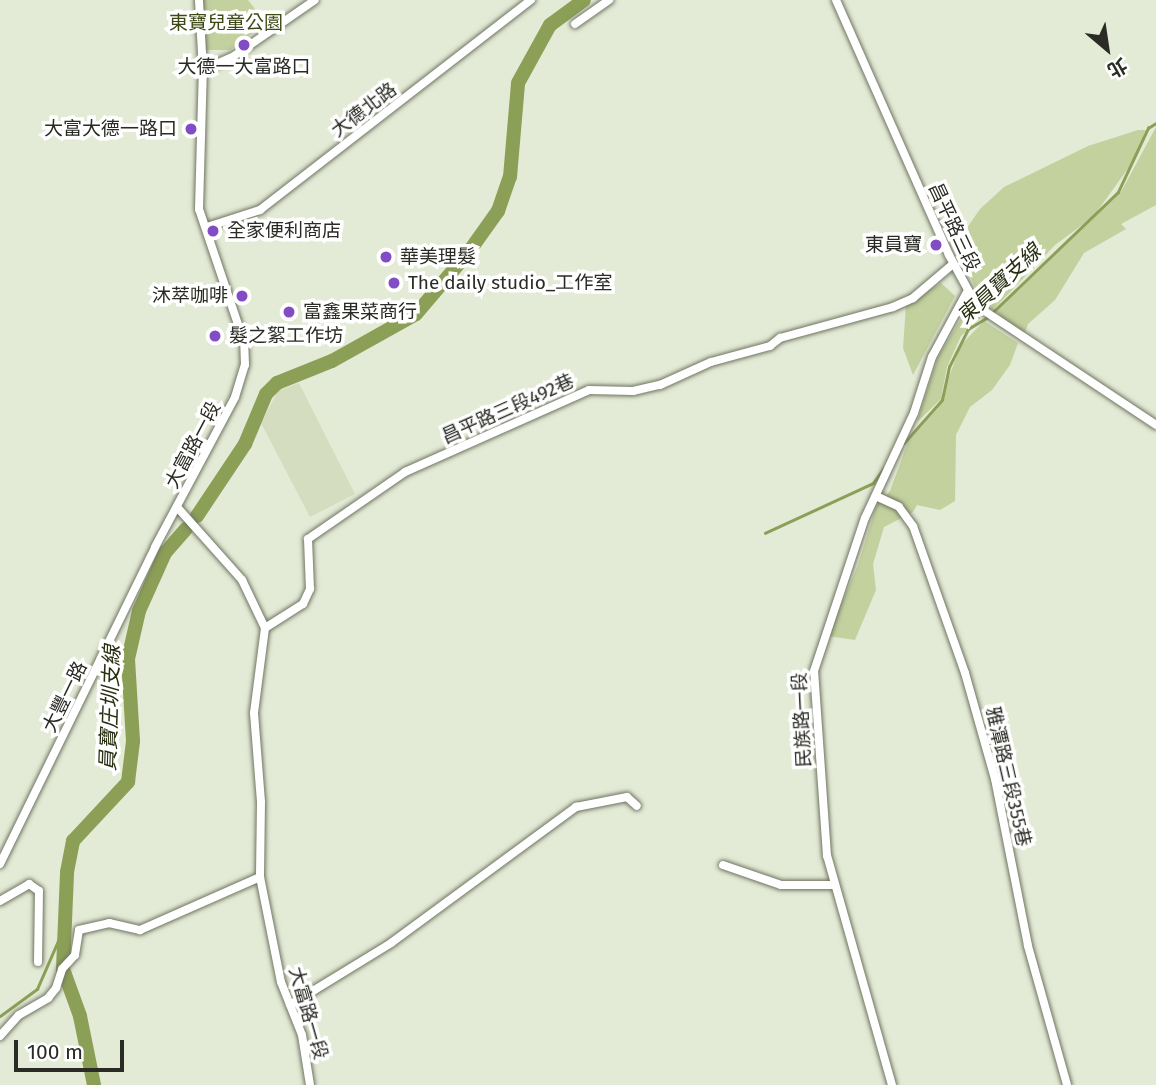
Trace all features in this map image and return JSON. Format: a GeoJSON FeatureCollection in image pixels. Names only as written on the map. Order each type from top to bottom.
{"type":"FeatureCollection","features":[{"type":"Feature","properties":{"kind":"street","name":"大富路一段"},"geometry":{"type":"LineString","coordinates":[[199,0],[202,70],[199,209],[244,342],[245,365],[235,397],[177,507],[242,580],[265,628],[254,713],[261,802],[260,877],[281,982],[307,1056],[310,1085]]}},
{"type":"Feature","properties":{"kind":"street"},"geometry":{"type":"LineString","coordinates":[[202,70],[234,56],[315,0]]}},
{"type":"Feature","properties":{"kind":"street","name":"大德北路"},"geometry":{"type":"LineString","coordinates":[[207,228],[260,210],[531,0]]}},
{"type":"Feature","properties":{"kind":"street"},"geometry":{"type":"LineString","coordinates":[[575,24],[608,0]]}},
{"type":"Feature","properties":{"kind":"street","name":"昌平路三段"},"geometry":{"type":"LineString","coordinates":[[836,0],[967,292],[990,317],[1156,425]]}},
{"type":"Feature","properties":{"kind":"street","name":"昌平路三段492巷"},"geometry":{"type":"LineString","coordinates":[[265,628],[303,604],[310,589],[308,540],[405,472],[589,390],[633,391],[660,385],[711,362],[769,346],[780,338],[893,307],[913,298],[953,264]]}},
{"type":"Feature","properties":{"kind":"street","name":"民族路一段"},"geometry":{"type":"LineString","coordinates":[[892,1085],[827,856],[814,671],[865,518],[878,497],[904,436],[932,357],[967,292]]}},
{"type":"Feature","properties":{"kind":"street","name":"雅潭路三段355巷"},"geometry":{"type":"LineString","coordinates":[[878,497],[899,507],[913,526],[968,684],[995,779],[1028,946],[1067,1085]]}},
{"type":"Feature","properties":{"kind":"street","name":"大豐一路"},"geometry":{"type":"LineString","coordinates":[[0,864],[177,507]]}},
{"type":"Feature","properties":{"kind":"street"},"geometry":{"type":"LineString","coordinates":[[290,1005],[391,943],[576,807],[627,797],[637,806]]}},
{"type":"Feature","properties":{"kind":"street"},"geometry":{"type":"LineString","coordinates":[[723,865],[781,885],[835,885]]}},
{"type":"Feature","properties":{"kind":"street"},"geometry":{"type":"LineString","coordinates":[[0,1036],[19,1015],[48,998],[56,988],[62,969],[75,955],[79,930],[109,923],[140,930],[260,877]]}},
{"type":"Feature","properties":{"kind":"street"},"geometry":{"type":"LineString","coordinates":[[0,901],[29,884],[39,891],[38,962]]}},
{"type":"Feature","properties":{"kind":"shaded area"},"geometry":{"type":"Polygon","coordinates":[[[299,383],[355,494],[310,517],[261,423],[278,391],[299,383]]]}},
{"type":"Feature","properties":{"kind":"green space","name":"東寶兒童公園"},"geometry":{"type":"Polygon","coordinates":[[[201,0],[248,0],[266,23],[230,50],[204,50],[201,0]]]}},
{"type":"Feature","properties":{"kind":"green space"},"geometry":{"type":"Polygon","coordinates":[[[1156,127],[1156,205],[1121,224],[1126,229],[1084,253],[1055,300],[1028,324],[1024,335],[996,312],[1121,192],[1156,127]]]}},
{"type":"Feature","properties":{"kind":"green space"},"geometry":{"type":"Polygon","coordinates":[[[1138,130],[1146,130],[1132,163],[1093,217],[1055,245],[993,310],[982,303],[959,250],[960,238],[980,209],[1004,187],[1088,146],[1138,130]]]}},
{"type":"Feature","properties":{"kind":"green space"},"geometry":{"type":"Polygon","coordinates":[[[941,283],[955,296],[913,375],[903,348],[906,305],[941,283]]]}},
{"type":"Feature","properties":{"kind":"green space"},"geometry":{"type":"Polygon","coordinates":[[[968,307],[981,318],[961,336],[947,367],[941,398],[961,345],[984,321],[1018,343],[1010,365],[992,390],[970,407],[956,435],[955,501],[940,510],[917,505],[913,512],[884,527],[873,564],[876,590],[855,640],[828,636],[858,565],[876,506],[890,491],[908,442],[937,409],[941,399],[917,422],[938,357],[968,307]]]}},
{"type":"Feature","properties":{"kind":"waterway"},"geometry":{"type":"LineString","coordinates":[[197,516],[245,444],[266,394],[277,383],[332,361],[416,314],[468,253],[498,211],[510,177],[518,83],[550,25],[584,0]]}},
{"type":"Feature","properties":{"kind":"waterway","name":"東員寶支線"},"geometry":{"type":"LineString","coordinates":[[993,312],[1118,192],[1148,128],[1156,123]]}},
{"type":"Feature","properties":{"kind":"waterway","name":"東員寶支線"},"geometry":{"type":"LineString","coordinates":[[904,443],[942,400],[949,367],[968,329],[988,317]]}},
{"type":"Feature","properties":{"kind":"waterway","name":"東員寶支線"},"geometry":{"type":"LineString","coordinates":[[765,533],[873,483],[884,468]]}},
{"type":"Feature","properties":{"kind":"waterway","name":"員寶庄圳支線"},"geometry":{"type":"LineString","coordinates":[[94,1085],[80,1016],[63,969],[67,872],[73,841],[128,782],[133,741],[128,659],[139,611],[165,553],[186,529]]}},
{"type":"Feature","properties":{"kind":"waterway"},"geometry":{"type":"LineString","coordinates":[[0,1016],[37,989],[61,934]]}},
{"type":"Feature","properties":{"kind":"place","name":"大德一大富路口"},"geometry":{"type":"Point","coordinates":[244,45]}},
{"type":"Feature","properties":{"kind":"place","name":"大富大德一路口"},"geometry":{"type":"Point","coordinates":[191,129]}},
{"type":"Feature","properties":{"kind":"place","name":"全家便利商店"},"geometry":{"type":"Point","coordinates":[213,231]}},
{"type":"Feature","properties":{"kind":"place","name":"東員寶"},"geometry":{"type":"Point","coordinates":[936,245]}},
{"type":"Feature","properties":{"kind":"place","name":"華美理髮"},"geometry":{"type":"Point","coordinates":[386,257]}},
{"type":"Feature","properties":{"kind":"place","name":"The daily studio_工作室"},"geometry":{"type":"Point","coordinates":[394,283]}},
{"type":"Feature","properties":{"kind":"place","name":"沐萃咖啡"},"geometry":{"type":"Point","coordinates":[242,296]}},
{"type":"Feature","properties":{"kind":"place","name":"富鑫果菜商行"},"geometry":{"type":"Point","coordinates":[289,312]}},
{"type":"Feature","properties":{"kind":"place","name":"髮之絮工作坊"},"geometry":{"type":"Point","coordinates":[215,336]}}]}
